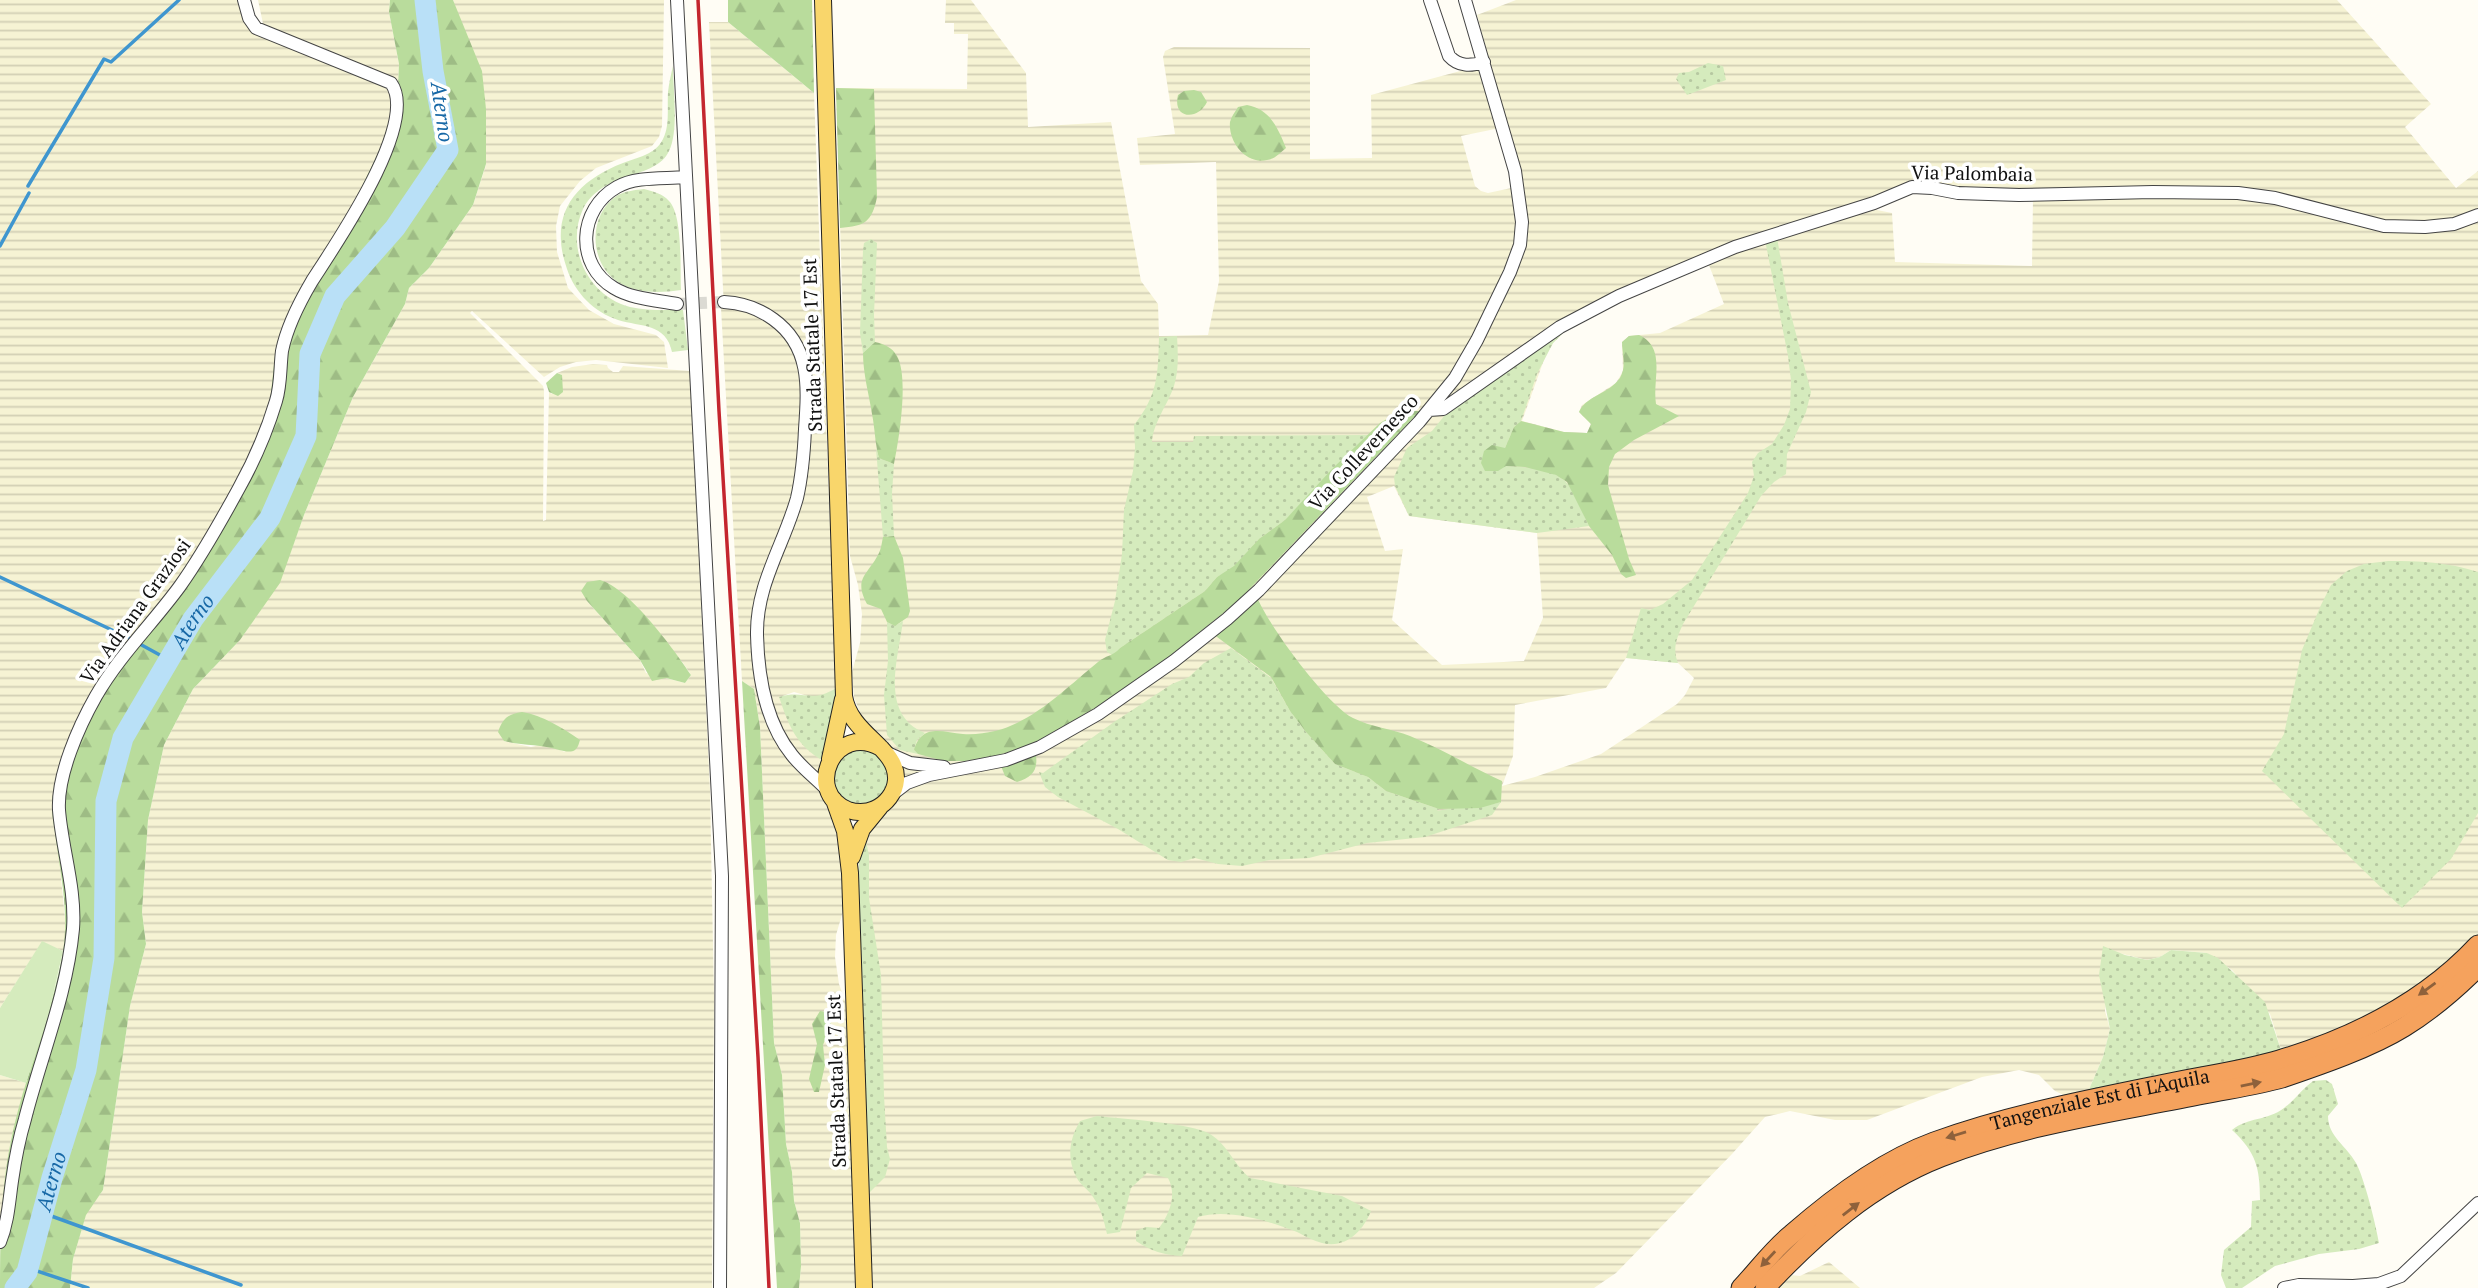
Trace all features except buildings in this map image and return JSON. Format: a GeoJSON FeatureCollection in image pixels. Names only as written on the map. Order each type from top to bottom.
{"type":"FeatureCollection","features":[{"type":"Feature","properties":{"kind":"highway","name":"Tangenziale Est di L'Aquila"},"geometry":{"type":"LineString","coordinates":[[1741,1288],[1791,1234],[1823,1209],[1883,1166],[1932,1143],[2021,1115],[2278,1061],[2340,1038],[2400,1009],[2458,966],[2478,945]]}},
{"type":"Feature","properties":{"kind":"highway","name":"Tangenziale Est di L'Aquila"},"geometry":{"type":"LineString","coordinates":[[1765,1288],[1803,1246],[1858,1203],[1894,1180],[1941,1157],[2021,1131],[2279,1078],[2342,1055],[2403,1027],[2465,981],[2478,967]]}},
{"type":"Feature","properties":{"kind":"main road","name":"Strada Statale 17 Est"},"geometry":{"type":"LineString","coordinates":[[823,0],[844,690],[852,718],[883,750]]}},
{"type":"Feature","properties":{"kind":"main road","name":"Strada Statale 17 Est"},"geometry":{"type":"LineString","coordinates":[[829,763],[844,690]]}},
{"type":"Feature","properties":{"kind":"main road"},"geometry":{"type":"LineString","coordinates":[[864,742],[883,750],[892,762],[896,774],[895,786],[885,801],[870,811],[853,811],[842,806],[831,795],[826,776],[829,763],[836,752],[852,743],[864,742]]}},
{"type":"Feature","properties":{"kind":"main road","name":"Strada Statale 17 Est"},"geometry":{"type":"LineString","coordinates":[[831,795],[845,831],[849,873],[864,1288]]}},
{"type":"Feature","properties":{"kind":"main road","name":"Strada Statale 17 Est"},"geometry":{"type":"LineString","coordinates":[[849,873],[859,836],[885,801]]}},
{"type":"Feature","properties":{"kind":"street","name":"Via Adriana Graziosi"},"geometry":{"type":"LineString","coordinates":[[0,1242],[6,1226],[12,1177],[24,1119],[52,1030],[70,955],[73,925],[59,809],[60,789],[69,755],[102,686],[185,579],[241,486],[277,399],[283,349],[297,308],[355,213],[391,140],[397,113],[395,89],[391,83],[256,28],[249,19],[244,0]]}},
{"type":"Feature","properties":{"kind":"street"},"geometry":{"type":"LineString","coordinates":[[677,0],[722,864],[720,1288]]}},
{"type":"Feature","properties":{"kind":"street"},"geometry":{"type":"LineString","coordinates":[[1430,0],[1449,56],[1460,64],[1484,62]]}},
{"type":"Feature","properties":{"kind":"street"},"geometry":{"type":"LineString","coordinates":[[1466,3],[1481,0]]}},
{"type":"Feature","properties":{"kind":"street","name":"Via Collevernesco"},"geometry":{"type":"LineString","coordinates":[[885,801],[913,780],[966,766],[1006,760],[1047,744],[1090,719],[1174,662],[1259,590],[1429,410],[1459,372],[1510,272],[1521,236],[1522,212],[1517,181],[1466,3]]}},
{"type":"Feature","properties":{"kind":"street"},"geometry":{"type":"LineString","coordinates":[[677,304],[628,295],[609,285],[596,272],[590,260],[586,248],[586,232],[595,206],[617,186],[642,180],[685,177]]}},
{"type":"Feature","properties":{"kind":"street","name":"Via Palombaia"},"geometry":{"type":"LineString","coordinates":[[1429,410],[1443,409],[1570,321],[1631,290],[1723,251],[1874,203],[1912,187],[1958,193],[2019,195],[2238,193],[2275,198],[2384,226],[2426,227],[2454,224],[2478,215]]}},
{"type":"Feature","properties":{"kind":"street"},"geometry":{"type":"LineString","coordinates":[[724,302],[750,306],[775,320],[796,342],[805,365],[807,389],[801,475],[789,522],[766,576],[757,624],[761,669],[769,709],[780,737],[797,761],[831,795]]}},
{"type":"Feature","properties":{"kind":"street","name":"Via Collevernesco"},"geometry":{"type":"LineString","coordinates":[[883,750],[910,763],[966,766]]}},
{"type":"Feature","properties":{"kind":"street"},"geometry":{"type":"LineString","coordinates":[[797,761],[813,769],[824,769],[829,763]]}},
{"type":"Feature","properties":{"kind":"street"},"geometry":{"type":"LineString","coordinates":[[2284,1288],[2299,1285],[2353,1286],[2379,1283],[2401,1276],[2478,1203]]}},
{"type":"Feature","properties":{"kind":"shaded area"},"geometry":{"type":"Polygon","coordinates":[[[0,0],[240,0],[244,20],[254,31],[398,91],[383,143],[273,381],[270,402],[253,449],[235,486],[189,565],[96,684],[61,878],[66,929],[63,951],[42,942],[0,1008],[0,0]]]}},
{"type":"Feature","properties":{"kind":"shaded area"},"geometry":{"type":"Polygon","coordinates":[[[258,0],[390,0],[389,12],[399,64],[398,86],[265,33],[258,0]]]}},
{"type":"Feature","properties":{"kind":"shaded area"},"geometry":{"type":"Polygon","coordinates":[[[453,0],[664,0],[662,126],[659,137],[652,146],[596,168],[580,181],[560,206],[556,226],[557,252],[568,288],[589,310],[614,324],[656,335],[664,342],[668,368],[596,360],[560,367],[544,377],[472,311],[470,313],[543,386],[543,521],[546,520],[549,392],[552,394],[562,375],[557,373],[572,367],[593,364],[607,365],[613,372],[619,372],[623,366],[690,371],[710,790],[714,997],[712,1288],[70,1288],[73,1259],[86,1214],[103,1190],[130,1006],[146,944],[142,912],[148,820],[164,745],[193,689],[240,640],[279,583],[353,397],[405,304],[409,288],[429,268],[473,205],[486,165],[486,109],[453,0]],[[622,594],[587,601],[640,660],[646,673],[685,683],[691,675],[683,663],[622,594]],[[540,717],[504,741],[531,747],[544,744],[565,752],[549,723],[540,717]]]}},
{"type":"Feature","properties":{"kind":"shaded area"},"geometry":{"type":"Polygon","coordinates":[[[946,0],[971,0],[1026,73],[1028,127],[1111,122],[1141,281],[1158,304],[1159,336],[1208,335],[1219,281],[1216,162],[1140,165],[1137,138],[1175,134],[1163,57],[1165,51],[1174,47],[1310,48],[1310,159],[1372,158],[1371,95],[1490,63],[1477,15],[1516,0],[2337,0],[2431,104],[2405,127],[2456,188],[2478,171],[2478,935],[2430,983],[2330,1038],[2282,1053],[2270,1014],[2232,970],[2207,953],[2171,950],[2160,957],[2147,960],[2111,951],[2105,1011],[2110,1029],[2103,1057],[2087,1094],[2070,1098],[2055,1091],[2039,1075],[2019,1070],[1982,1077],[1867,1120],[1835,1120],[1790,1111],[1765,1117],[1616,1273],[1594,1288],[871,1288],[858,885],[863,719],[854,698],[852,672],[860,643],[862,614],[850,556],[836,88],[967,89],[968,34],[954,34],[954,23],[945,23],[946,0]],[[1500,128],[1461,136],[1475,186],[1488,193],[1516,187],[1500,128]],[[1911,190],[1872,209],[1892,213],[1895,262],[2032,266],[2033,198],[1911,190]],[[1707,260],[1621,299],[1568,328],[1553,343],[1545,357],[1522,421],[1564,432],[1587,433],[1591,424],[1579,412],[1582,405],[1616,383],[1623,371],[1622,342],[1629,336],[1660,333],[1724,304],[1707,260]],[[1394,486],[1367,497],[1385,551],[1403,549],[1392,620],[1442,665],[1524,661],[1543,618],[1537,533],[1409,516],[1394,486]],[[1626,658],[1606,688],[1515,705],[1513,756],[1502,786],[1601,754],[1677,704],[1694,678],[1678,663],[1626,658]]]}},
{"type":"Feature","properties":{"kind":"shaded area"},"geometry":{"type":"Polygon","coordinates":[[[709,22],[728,22],[814,93],[836,688],[823,697],[794,692],[780,697],[824,761],[843,859],[844,908],[836,935],[835,957],[839,984],[851,1018],[859,1288],[799,1288],[800,1223],[786,1144],[782,1075],[774,1043],[760,727],[754,689],[742,681],[721,308],[724,307],[709,22]]]}},
{"type":"Feature","properties":{"kind":"shaded area"},"geometry":{"type":"Polygon","coordinates":[[[0,1075],[26,1083],[11,1139],[0,1224],[0,1075]]]}},
{"type":"Feature","properties":{"kind":"shaded area"},"geometry":{"type":"Polygon","coordinates":[[[1829,1262],[1860,1288],[1774,1288],[1790,1275],[1800,1276],[1829,1262]]]}},
{"type":"Feature","properties":{"kind":"green space"},"geometry":{"type":"Polygon","coordinates":[[[390,0],[453,0],[482,71],[486,109],[486,164],[473,205],[429,268],[409,288],[405,304],[353,397],[304,515],[280,583],[240,640],[193,689],[164,745],[148,820],[142,912],[146,944],[130,1006],[103,1190],[86,1215],[73,1259],[70,1288],[0,1288],[2,1214],[11,1140],[52,999],[65,937],[64,895],[52,808],[56,776],[74,728],[96,684],[189,565],[235,486],[253,449],[270,402],[275,355],[288,313],[349,213],[383,143],[398,86],[399,64],[389,12],[390,0]]]}},
{"type":"Feature","properties":{"kind":"green space"},"geometry":{"type":"Polygon","coordinates":[[[728,0],[812,0],[814,93],[728,22],[728,0]]]}},
{"type":"Feature","properties":{"kind":"green space"},"geometry":{"type":"Polygon","coordinates":[[[1708,63],[1723,66],[1726,80],[1687,95],[1676,79],[1679,73],[1689,72],[1708,63]]]}},
{"type":"Feature","properties":{"kind":"green space"},"geometry":{"type":"Polygon","coordinates":[[[673,66],[675,121],[669,151],[653,167],[616,181],[592,196],[583,209],[577,239],[584,268],[602,293],[630,307],[683,310],[688,350],[672,352],[669,343],[658,331],[609,316],[593,307],[580,294],[567,269],[561,232],[563,217],[570,203],[591,180],[623,163],[646,155],[660,144],[667,128],[668,92],[673,66]]]}},
{"type":"Feature","properties":{"kind":"green space"},"geometry":{"type":"Polygon","coordinates":[[[836,88],[874,89],[877,197],[873,212],[866,221],[856,226],[840,228],[836,88]]]}},
{"type":"Feature","properties":{"kind":"green space"},"geometry":{"type":"Polygon","coordinates":[[[1194,90],[1201,92],[1207,102],[1198,112],[1187,115],[1179,109],[1178,95],[1194,90]]]}},
{"type":"Feature","properties":{"kind":"green space"},"geometry":{"type":"Polygon","coordinates":[[[1247,105],[1267,115],[1280,133],[1286,148],[1272,158],[1259,161],[1252,159],[1235,144],[1230,130],[1231,120],[1238,107],[1247,105]]]}},
{"type":"Feature","properties":{"kind":"green space"},"geometry":{"type":"Polygon","coordinates":[[[644,189],[664,196],[677,218],[681,290],[657,292],[633,289],[608,274],[601,263],[596,239],[601,214],[608,203],[618,195],[644,189]]]}},
{"type":"Feature","properties":{"kind":"green space"},"geometry":{"type":"Polygon","coordinates":[[[1777,237],[1788,303],[1811,392],[1806,412],[1787,454],[1786,474],[1761,496],[1683,624],[1675,648],[1678,663],[1626,658],[1641,608],[1650,610],[1663,604],[1692,580],[1748,493],[1754,476],[1752,462],[1758,453],[1772,444],[1790,409],[1788,356],[1765,240],[1777,237]]]}},
{"type":"Feature","properties":{"kind":"green space"},"geometry":{"type":"Polygon","coordinates":[[[871,239],[877,243],[875,342],[863,353],[860,333],[863,250],[864,243],[871,239]]]}},
{"type":"Feature","properties":{"kind":"green space"},"geometry":{"type":"Polygon","coordinates":[[[1568,328],[1553,343],[1537,374],[1521,421],[1514,427],[1505,448],[1506,466],[1537,469],[1552,473],[1565,481],[1589,526],[1537,533],[1409,516],[1395,486],[1394,477],[1407,448],[1432,431],[1445,415],[1481,387],[1568,328]]]}},
{"type":"Feature","properties":{"kind":"green space"},"geometry":{"type":"Polygon","coordinates":[[[1639,335],[1648,341],[1656,356],[1656,404],[1679,416],[1634,440],[1615,454],[1609,467],[1608,485],[1636,575],[1626,578],[1589,526],[1567,482],[1556,475],[1525,467],[1506,466],[1498,471],[1485,471],[1481,463],[1484,451],[1492,445],[1505,448],[1514,427],[1521,421],[1564,432],[1587,433],[1591,424],[1579,412],[1620,378],[1624,367],[1622,342],[1629,336],[1639,335]]]}},
{"type":"Feature","properties":{"kind":"green space"},"geometry":{"type":"Polygon","coordinates":[[[1177,336],[1176,380],[1155,428],[1152,442],[1193,442],[1194,436],[1368,435],[1285,520],[1259,539],[1234,567],[1217,577],[1205,591],[1120,648],[1114,656],[1107,652],[1105,640],[1115,601],[1122,554],[1124,510],[1133,471],[1134,425],[1148,404],[1155,384],[1159,337],[1177,336]]]}},
{"type":"Feature","properties":{"kind":"green space"},"geometry":{"type":"Polygon","coordinates":[[[875,342],[893,350],[901,366],[902,409],[894,464],[879,458],[865,376],[863,353],[875,342]]]}},
{"type":"Feature","properties":{"kind":"green space"},"geometry":{"type":"Polygon","coordinates":[[[557,373],[562,375],[563,392],[558,396],[549,392],[546,383],[557,373]]]}},
{"type":"Feature","properties":{"kind":"green space"},"geometry":{"type":"Polygon","coordinates":[[[1400,411],[1420,411],[1237,602],[1170,656],[1113,697],[1038,742],[999,755],[965,761],[944,761],[918,754],[914,750],[918,741],[927,733],[991,732],[1024,720],[1037,711],[1101,660],[1205,591],[1217,577],[1234,566],[1259,539],[1285,520],[1380,423],[1400,411]]]}},
{"type":"Feature","properties":{"kind":"green space"},"geometry":{"type":"Polygon","coordinates":[[[876,448],[879,458],[894,464],[894,536],[883,537],[876,448]]]}},
{"type":"Feature","properties":{"kind":"green space"},"geometry":{"type":"Polygon","coordinates":[[[894,536],[903,558],[910,611],[908,617],[895,626],[887,622],[881,609],[867,604],[861,588],[864,577],[880,551],[883,537],[894,536]]]}},
{"type":"Feature","properties":{"kind":"green space"},"geometry":{"type":"Polygon","coordinates":[[[2388,561],[2433,563],[2478,572],[2478,813],[2451,859],[2402,908],[2262,771],[2284,734],[2302,650],[2331,585],[2347,571],[2364,564],[2388,561]]]}},
{"type":"Feature","properties":{"kind":"green space"},"geometry":{"type":"Polygon","coordinates":[[[600,580],[612,585],[624,595],[662,636],[691,675],[685,683],[666,678],[652,681],[640,660],[581,591],[587,582],[600,580]]]}},
{"type":"Feature","properties":{"kind":"green space"},"geometry":{"type":"Polygon","coordinates":[[[1257,597],[1299,663],[1342,710],[1360,721],[1422,741],[1502,781],[1501,802],[1480,808],[1439,809],[1386,791],[1368,777],[1335,764],[1290,711],[1271,677],[1213,634],[1257,597]]]}},
{"type":"Feature","properties":{"kind":"green space"},"geometry":{"type":"Polygon","coordinates":[[[903,621],[895,684],[901,713],[911,725],[925,733],[917,740],[914,750],[918,754],[900,750],[887,735],[884,695],[888,661],[887,622],[895,626],[903,621]]]}},
{"type":"Feature","properties":{"kind":"green space"},"geometry":{"type":"Polygon","coordinates":[[[1231,648],[1271,678],[1290,711],[1335,764],[1368,777],[1386,791],[1439,809],[1437,811],[1501,802],[1492,815],[1425,837],[1367,843],[1309,858],[1269,860],[1242,866],[1195,858],[1181,862],[1168,860],[1045,787],[1039,772],[1043,773],[1114,722],[1231,648]]]}},
{"type":"Feature","properties":{"kind":"green space"},"geometry":{"type":"Polygon","coordinates":[[[742,681],[754,689],[760,727],[774,1043],[782,1075],[786,1144],[800,1223],[799,1288],[777,1288],[742,681]]]}},
{"type":"Feature","properties":{"kind":"green space"},"geometry":{"type":"Polygon","coordinates":[[[836,688],[835,715],[824,761],[800,742],[786,717],[779,697],[795,694],[814,696],[836,688]]]}},
{"type":"Feature","properties":{"kind":"green space"},"geometry":{"type":"Polygon","coordinates":[[[522,712],[545,719],[573,735],[580,740],[577,748],[567,752],[504,741],[498,732],[502,723],[507,717],[522,712]]]}},
{"type":"Feature","properties":{"kind":"green space"},"geometry":{"type":"Polygon","coordinates":[[[861,750],[880,758],[888,777],[880,796],[861,804],[842,796],[834,777],[842,758],[861,750]]]}},
{"type":"Feature","properties":{"kind":"green space"},"geometry":{"type":"Polygon","coordinates":[[[1036,755],[1035,769],[1027,778],[1017,782],[1005,776],[1001,766],[1036,755]]]}},
{"type":"Feature","properties":{"kind":"green space"},"geometry":{"type":"Polygon","coordinates":[[[865,837],[869,855],[869,898],[881,975],[884,1096],[890,1159],[885,1177],[868,1194],[858,885],[859,860],[865,837]]]}},
{"type":"Feature","properties":{"kind":"green space"},"geometry":{"type":"Polygon","coordinates":[[[42,941],[63,951],[48,1017],[26,1083],[0,1075],[0,1008],[42,941]]]}},
{"type":"Feature","properties":{"kind":"green space"},"geometry":{"type":"Polygon","coordinates":[[[2103,946],[2147,960],[2160,957],[2171,950],[2207,953],[2218,958],[2265,1002],[2282,1053],[2087,1094],[2103,1057],[2110,1029],[2099,975],[2103,946]]]}},
{"type":"Feature","properties":{"kind":"green space"},"geometry":{"type":"Polygon","coordinates":[[[820,1011],[826,1012],[831,1024],[823,1045],[825,1065],[819,1092],[814,1092],[809,1079],[817,1044],[812,1024],[820,1011]]]}},
{"type":"Feature","properties":{"kind":"green space"},"geometry":{"type":"Polygon","coordinates":[[[2326,1080],[2332,1084],[2338,1104],[2328,1116],[2331,1130],[2359,1170],[2379,1243],[2359,1249],[2319,1254],[2275,1266],[2242,1288],[2226,1288],[2221,1275],[2224,1250],[2251,1227],[2252,1201],[2260,1200],[2255,1161],[2232,1130],[2244,1123],[2278,1112],[2313,1081],[2326,1080]]]}},
{"type":"Feature","properties":{"kind":"green space"},"geometry":{"type":"Polygon","coordinates":[[[1097,1116],[1173,1124],[1201,1130],[1222,1144],[1250,1178],[1342,1196],[1371,1211],[1352,1237],[1331,1244],[1261,1220],[1222,1214],[1198,1217],[1182,1256],[1158,1252],[1136,1241],[1136,1231],[1146,1227],[1159,1228],[1163,1222],[1172,1197],[1168,1178],[1147,1173],[1131,1188],[1120,1232],[1107,1234],[1098,1206],[1074,1172],[1070,1157],[1073,1135],[1080,1121],[1097,1116]]]}},
{"type":"Feature","properties":{"kind":"waterway"},"geometry":{"type":"LineString","coordinates":[[28,186],[104,59],[111,62],[179,0]]}},
{"type":"Feature","properties":{"kind":"waterway","name":"Aterno"},"geometry":{"type":"LineString","coordinates":[[15,1288],[27,1272],[52,1178],[86,1070],[104,958],[106,801],[123,738],[193,619],[270,518],[306,436],[310,354],[335,296],[395,228],[448,150],[433,71],[425,0]]}},
{"type":"Feature","properties":{"kind":"waterway"},"geometry":{"type":"LineString","coordinates":[[0,246],[29,193]]}},
{"type":"Feature","properties":{"kind":"waterway"},"geometry":{"type":"LineString","coordinates":[[0,577],[131,639]]}},
{"type":"Feature","properties":{"kind":"waterway"},"geometry":{"type":"LineString","coordinates":[[138,643],[169,660]]}},
{"type":"Feature","properties":{"kind":"waterway"},"geometry":{"type":"LineString","coordinates":[[43,1213],[241,1285]]}},
{"type":"Feature","properties":{"kind":"waterway"},"geometry":{"type":"LineString","coordinates":[[28,1268],[88,1288]]}},
{"type":"Feature","properties":{"kind":"tunnel"},"geometry":{"type":"LineString","coordinates":[[677,304],[724,302]]}},
{"type":"Feature","properties":{"kind":"railway"},"geometry":{"type":"LineString","coordinates":[[698,0],[769,1288]]}}]}
